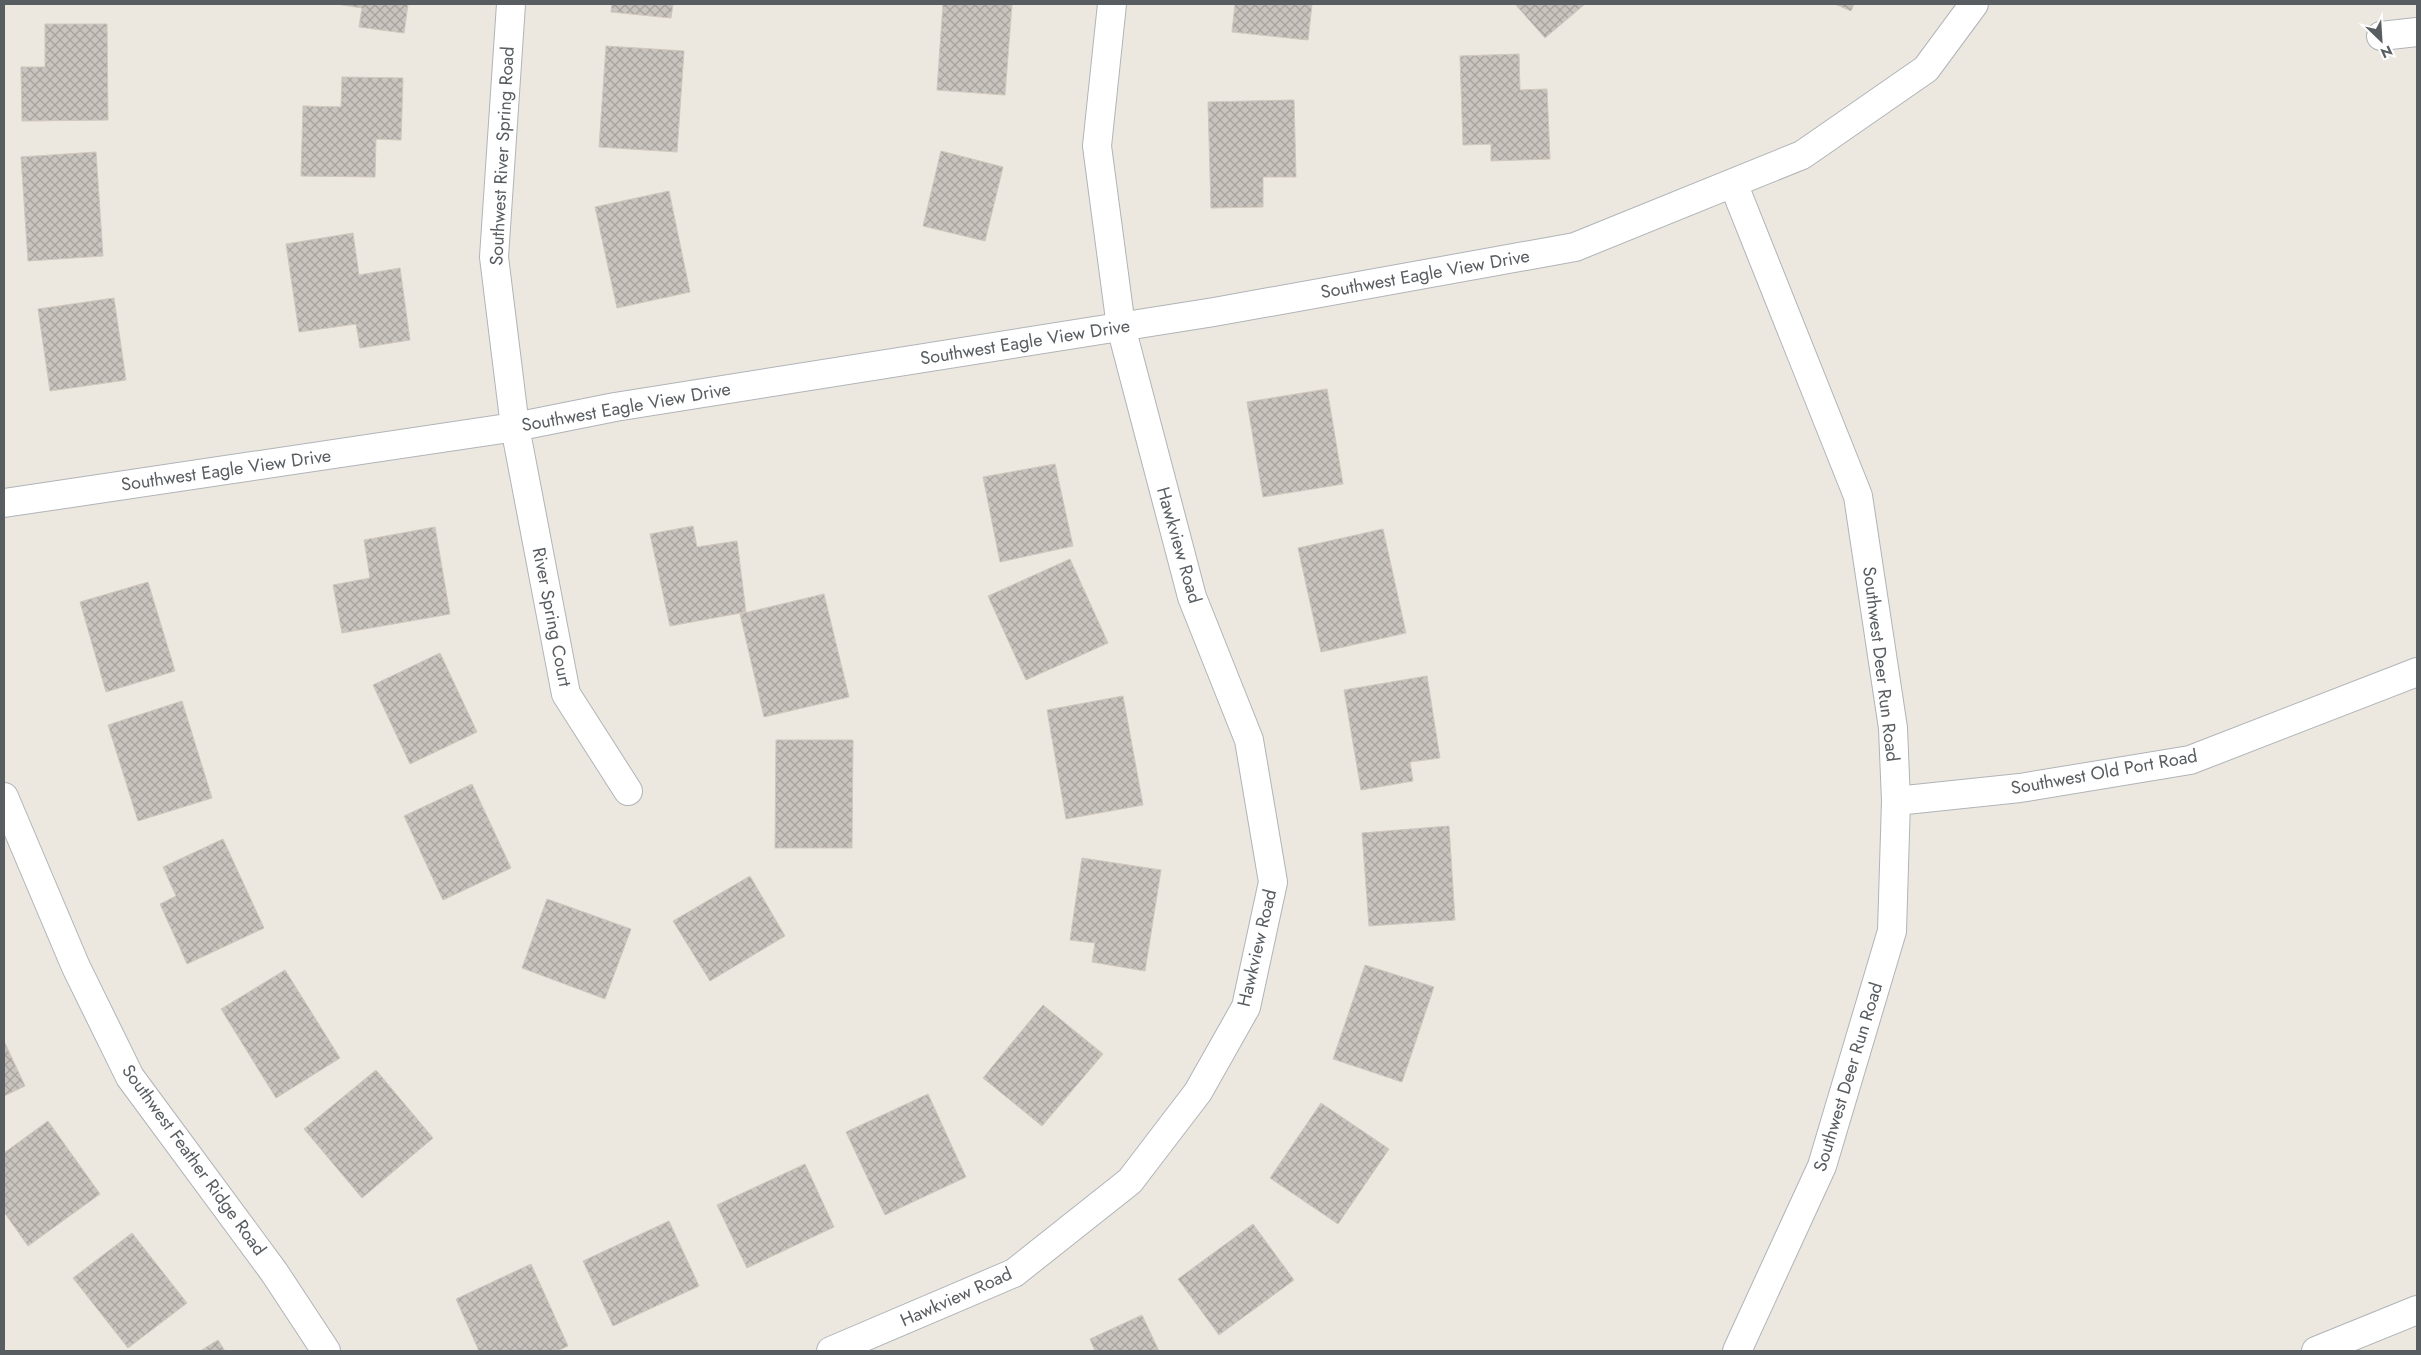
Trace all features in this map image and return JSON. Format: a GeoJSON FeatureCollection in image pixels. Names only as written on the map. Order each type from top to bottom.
{"type":"FeatureCollection","features":[{"type":"Feature","properties":{"kind":"street","name":"Southwest River Spring Road"},"geometry":{"type":"LineString","coordinates":[[511,4],[494,257],[515,427]]}},
{"type":"Feature","properties":{"kind":"street","name":"Hawkview Road"},"geometry":{"type":"LineString","coordinates":[[831,1351],[1014,1273],[1130,1182],[1198,1092],[1246,1007],[1273,882],[1249,740],[1192,597],[1121,327],[1097,146],[1112,4]]}},
{"type":"Feature","properties":{"kind":"street","name":"Southwest Eagle View Drive"},"geometry":{"type":"LineString","coordinates":[[4,503],[515,427],[624,406],[1121,327],[1575,247],[1802,155],[1926,69],[1974,4]]}},
{"type":"Feature","properties":{"kind":"street"},"geometry":{"type":"LineString","coordinates":[[2381,36],[2417,32]]}},
{"type":"Feature","properties":{"kind":"street","name":"Southwest Deer Run Road"},"geometry":{"type":"LineString","coordinates":[[1733,183],[1858,496],[1893,728],[1896,801],[1892,931],[1822,1166],[1736,1351]]}},
{"type":"Feature","properties":{"kind":"street","name":"River Spring Court"},"geometry":{"type":"LineString","coordinates":[[515,427],[566,694],[628,791]]}},
{"type":"Feature","properties":{"kind":"street","name":"Southwest Old Port Road"},"geometry":{"type":"LineString","coordinates":[[1896,801],[2020,788],[2190,760],[2417,672]]}},
{"type":"Feature","properties":{"kind":"street","name":"Southwest Feather Ridge Road"},"geometry":{"type":"LineString","coordinates":[[4,797],[76,967],[130,1077],[274,1272],[326,1351]]}},
{"type":"Feature","properties":{"kind":"street"},"geometry":{"type":"LineString","coordinates":[[2316,1351],[2417,1310]]}},
{"type":"Feature","properties":{"kind":"building"},"geometry":{"type":"Polygon","coordinates":[[[336,4],[408,4],[404,33],[359,27],[362,8],[336,4]]]}},
{"type":"Feature","properties":{"kind":"building"},"geometry":{"type":"Polygon","coordinates":[[[612,4],[673,4],[671,18],[611,12],[612,4]]]}},
{"type":"Feature","properties":{"kind":"building"},"geometry":{"type":"Polygon","coordinates":[[[943,4],[1012,4],[1005,95],[937,90],[943,4]]]}},
{"type":"Feature","properties":{"kind":"building"},"geometry":{"type":"Polygon","coordinates":[[[1235,4],[1312,4],[1308,40],[1232,32],[1235,4]]]}},
{"type":"Feature","properties":{"kind":"building"},"geometry":{"type":"Polygon","coordinates":[[[1515,4],[1585,4],[1545,38],[1515,4]]]}},
{"type":"Feature","properties":{"kind":"building"},"geometry":{"type":"Polygon","coordinates":[[[1835,4],[1854,4],[1851,11],[1835,4]]]}},
{"type":"Feature","properties":{"kind":"building"},"geometry":{"type":"Polygon","coordinates":[[[45,24],[107,24],[108,120],[22,121],[21,67],[45,67],[45,24]]]}},
{"type":"Feature","properties":{"kind":"building"},"geometry":{"type":"Polygon","coordinates":[[[606,46],[684,51],[677,152],[599,147],[606,46]]]}},
{"type":"Feature","properties":{"kind":"building"},"geometry":{"type":"Polygon","coordinates":[[[1519,54],[1520,90],[1547,89],[1550,159],[1491,161],[1491,144],[1463,145],[1460,56],[1519,54]]]}},
{"type":"Feature","properties":{"kind":"building"},"geometry":{"type":"Polygon","coordinates":[[[342,77],[403,78],[401,140],[376,139],[375,177],[301,176],[303,106],[341,107],[342,77]]]}},
{"type":"Feature","properties":{"kind":"building"},"geometry":{"type":"Polygon","coordinates":[[[1294,100],[1296,177],[1263,177],[1263,207],[1211,208],[1208,102],[1294,100]]]}},
{"type":"Feature","properties":{"kind":"building"},"geometry":{"type":"Polygon","coordinates":[[[941,151],[1003,167],[985,241],[923,226],[941,151]]]}},
{"type":"Feature","properties":{"kind":"building"},"geometry":{"type":"Polygon","coordinates":[[[96,152],[103,256],[28,261],[21,157],[96,152]]]}},
{"type":"Feature","properties":{"kind":"building"},"geometry":{"type":"Polygon","coordinates":[[[669,191],[690,292],[617,308],[595,207],[669,191]]]}},
{"type":"Feature","properties":{"kind":"building"},"geometry":{"type":"Polygon","coordinates":[[[353,233],[359,275],[400,268],[410,340],[360,348],[356,324],[299,332],[286,244],[353,233]]]}},
{"type":"Feature","properties":{"kind":"building"},"geometry":{"type":"Polygon","coordinates":[[[114,298],[126,380],[50,391],[38,309],[114,298]]]}},
{"type":"Feature","properties":{"kind":"building"},"geometry":{"type":"Polygon","coordinates":[[[1327,389],[1343,484],[1263,497],[1247,402],[1327,389]]]}},
{"type":"Feature","properties":{"kind":"building"},"geometry":{"type":"Polygon","coordinates":[[[1055,464],[1073,546],[1000,562],[983,477],[1055,464]]]}},
{"type":"Feature","properties":{"kind":"building"},"geometry":{"type":"Polygon","coordinates":[[[693,526],[697,547],[737,541],[746,612],[670,626],[650,534],[693,526]]]}},
{"type":"Feature","properties":{"kind":"building"},"geometry":{"type":"Polygon","coordinates":[[[435,527],[450,614],[342,633],[333,585],[370,578],[364,540],[435,527]]]}},
{"type":"Feature","properties":{"kind":"building"},"geometry":{"type":"Polygon","coordinates":[[[1383,529],[1406,633],[1321,652],[1298,548],[1383,529]]]}},
{"type":"Feature","properties":{"kind":"building"},"geometry":{"type":"Polygon","coordinates":[[[1070,559],[1108,643],[1026,680],[988,596],[1070,559]]]}},
{"type":"Feature","properties":{"kind":"building"},"geometry":{"type":"Polygon","coordinates":[[[148,582],[175,671],[106,692],[80,602],[148,582]]]}},
{"type":"Feature","properties":{"kind":"building"},"geometry":{"type":"Polygon","coordinates":[[[824,594],[849,697],[764,717],[740,614],[824,594]]]}},
{"type":"Feature","properties":{"kind":"building"},"geometry":{"type":"Polygon","coordinates":[[[440,653],[477,732],[410,764],[373,685],[440,653]]]}},
{"type":"Feature","properties":{"kind":"building"},"geometry":{"type":"Polygon","coordinates":[[[1427,676],[1440,758],[1410,762],[1413,781],[1361,790],[1344,690],[1427,676]]]}},
{"type":"Feature","properties":{"kind":"building"},"geometry":{"type":"Polygon","coordinates":[[[1123,696],[1143,805],[1066,819],[1047,710],[1123,696]]]}},
{"type":"Feature","properties":{"kind":"building"},"geometry":{"type":"Polygon","coordinates":[[[182,701],[212,798],[138,821],[108,725],[182,701]]]}},
{"type":"Feature","properties":{"kind":"building"},"geometry":{"type":"Polygon","coordinates":[[[776,740],[853,740],[852,848],[775,848],[776,740]]]}},
{"type":"Feature","properties":{"kind":"building"},"geometry":{"type":"Polygon","coordinates":[[[472,784],[511,868],[443,900],[404,816],[472,784]]]}},
{"type":"Feature","properties":{"kind":"building"},"geometry":{"type":"Polygon","coordinates":[[[1449,826],[1455,920],[1369,926],[1362,833],[1449,826]]]}},
{"type":"Feature","properties":{"kind":"building"},"geometry":{"type":"Polygon","coordinates":[[[223,839],[264,928],[187,964],[160,904],[176,896],[163,867],[223,839]]]}},
{"type":"Feature","properties":{"kind":"building"},"geometry":{"type":"Polygon","coordinates":[[[1082,858],[1161,870],[1145,971],[1092,962],[1095,943],[1070,940],[1082,858]]]}},
{"type":"Feature","properties":{"kind":"building"},"geometry":{"type":"Polygon","coordinates":[[[750,876],[785,936],[710,981],[673,921],[750,876]]]}},
{"type":"Feature","properties":{"kind":"building"},"geometry":{"type":"Polygon","coordinates":[[[547,899],[631,929],[605,999],[522,968],[547,899]]]}},
{"type":"Feature","properties":{"kind":"building"},"geometry":{"type":"Polygon","coordinates":[[[1365,965],[1434,987],[1402,1082],[1333,1059],[1365,965]]]}},
{"type":"Feature","properties":{"kind":"building"},"geometry":{"type":"Polygon","coordinates":[[[285,970],[340,1058],[276,1098],[221,1009],[285,970]]]}},
{"type":"Feature","properties":{"kind":"building"},"geometry":{"type":"Polygon","coordinates":[[[1043,1005],[1103,1054],[1042,1126],[983,1078],[1043,1005]]]}},
{"type":"Feature","properties":{"kind":"building"},"geometry":{"type":"Polygon","coordinates":[[[4,1041],[25,1086],[4,1096],[4,1041]]]}},
{"type":"Feature","properties":{"kind":"building"},"geometry":{"type":"Polygon","coordinates":[[[376,1070],[433,1138],[362,1198],[304,1129],[376,1070]]]}},
{"type":"Feature","properties":{"kind":"building"},"geometry":{"type":"Polygon","coordinates":[[[928,1094],[966,1177],[885,1215],[846,1132],[928,1094]]]}},
{"type":"Feature","properties":{"kind":"building"},"geometry":{"type":"Polygon","coordinates":[[[1321,1103],[1389,1149],[1338,1224],[1270,1178],[1321,1103]]]}},
{"type":"Feature","properties":{"kind":"building"},"geometry":{"type":"Polygon","coordinates":[[[48,1121],[100,1194],[28,1246],[4,1212],[4,1153],[48,1121]]]}},
{"type":"Feature","properties":{"kind":"building"},"geometry":{"type":"Polygon","coordinates":[[[805,1164],[834,1227],[747,1268],[717,1205],[805,1164]]]}},
{"type":"Feature","properties":{"kind":"building"},"geometry":{"type":"Polygon","coordinates":[[[669,1221],[699,1286],[613,1326],[583,1261],[669,1221]]]}},
{"type":"Feature","properties":{"kind":"building"},"geometry":{"type":"Polygon","coordinates":[[[1253,1224],[1294,1280],[1219,1335],[1178,1279],[1253,1224]]]}},
{"type":"Feature","properties":{"kind":"building"},"geometry":{"type":"Polygon","coordinates":[[[132,1233],[187,1303],[128,1348],[73,1278],[132,1233]]]}},
{"type":"Feature","properties":{"kind":"building"},"geometry":{"type":"Polygon","coordinates":[[[531,1264],[568,1346],[557,1351],[479,1351],[456,1299],[531,1264]]]}},
{"type":"Feature","properties":{"kind":"building"},"geometry":{"type":"Polygon","coordinates":[[[1142,1315],[1159,1351],[1095,1351],[1090,1339],[1142,1315]]]}},
{"type":"Feature","properties":{"kind":"building"},"geometry":{"type":"Polygon","coordinates":[[[218,1340],[225,1351],[200,1351],[218,1340]]]}}]}
